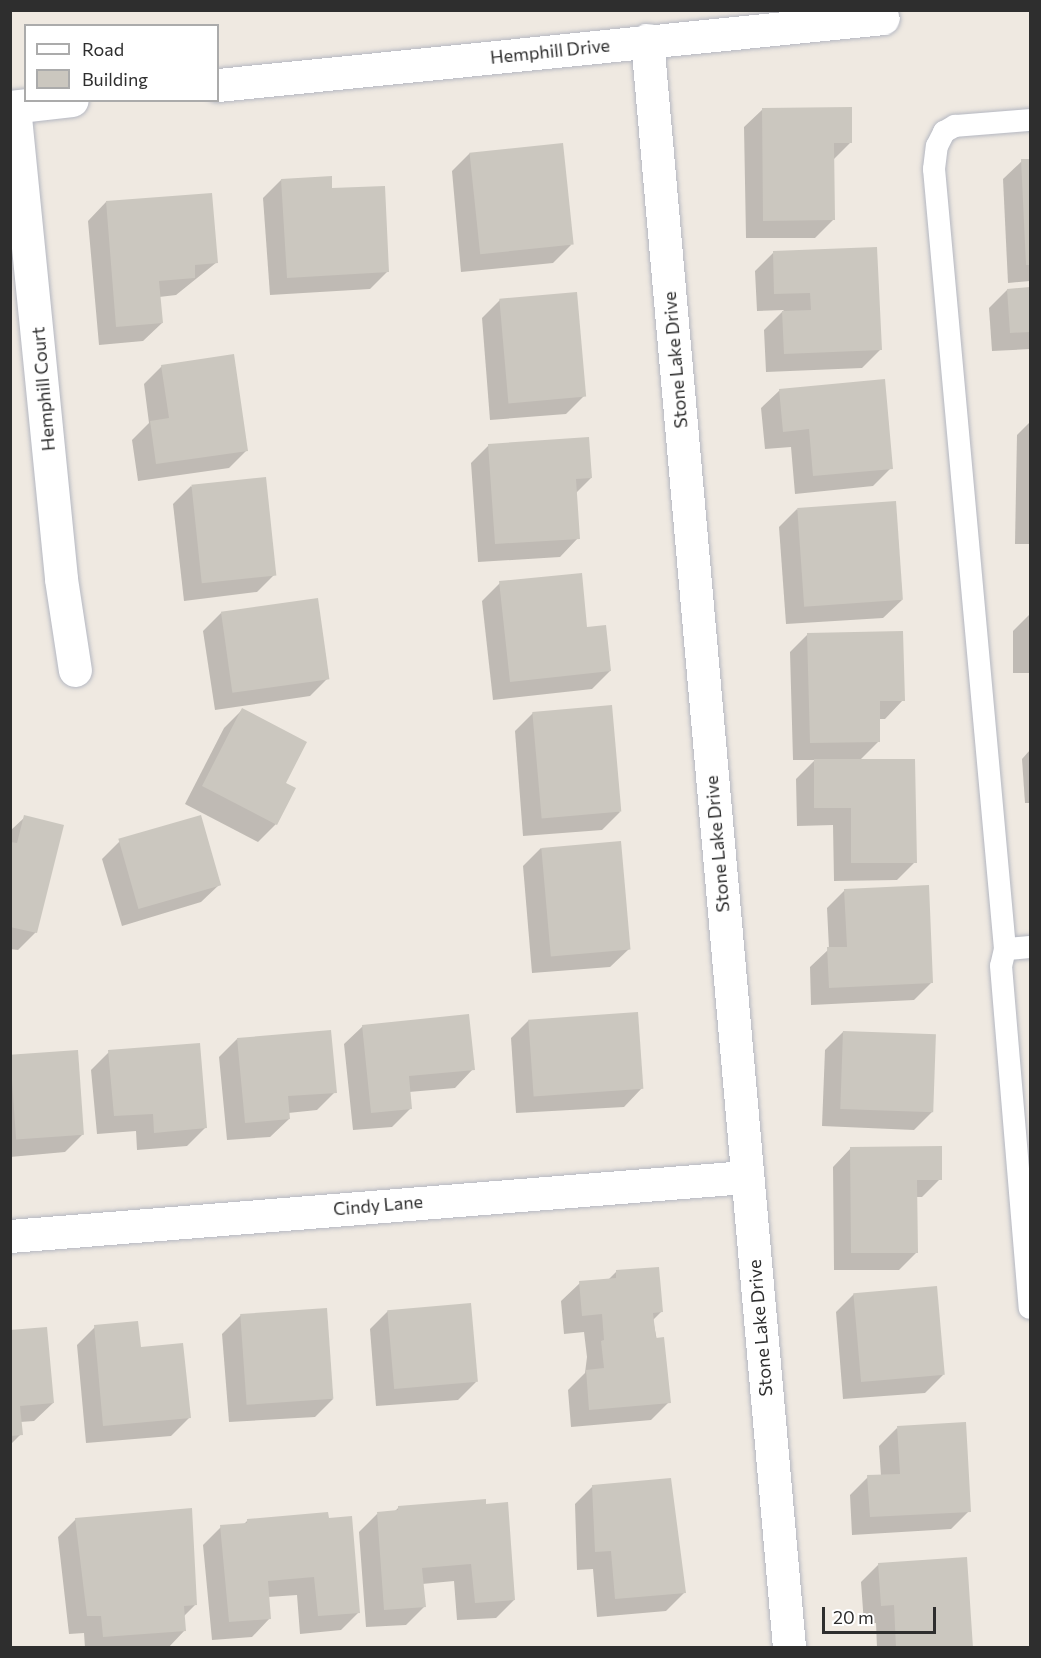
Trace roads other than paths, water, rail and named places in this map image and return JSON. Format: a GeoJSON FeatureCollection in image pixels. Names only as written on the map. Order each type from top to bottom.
{"type":"FeatureCollection","features":[{"type":"Feature","properties":{"kind":"street","name":"Hemphill Drive"},"geometry":{"type":"LineString","coordinates":[[219,85],[883,18]]}},
{"type":"Feature","properties":{"kind":"street","name":"Stone Lake Drive"},"geometry":{"type":"LineString","coordinates":[[647,40],[745,1177],[789,1647]]}},
{"type":"Feature","properties":{"kind":"street"},"geometry":{"type":"LineString","coordinates":[[12,107],[55,102]]}},
{"type":"Feature","properties":{"kind":"street","name":"Hemphill Court"},"geometry":{"type":"LineString","coordinates":[[12,107],[61,579],[75,670]]}},
{"type":"Feature","properties":{"kind":"street","name":"Cindy Lane"},"geometry":{"type":"LineString","coordinates":[[10,1236],[745,1177]]}},
{"type":"Feature","properties":{"kind":"lane"},"geometry":{"type":"LineString","coordinates":[[1030,120],[955,126],[941,139],[934,169],[1005,949],[1001,966],[1030,1308]]}},
{"type":"Feature","properties":{"kind":"lane"},"geometry":{"type":"LineString","coordinates":[[1005,949],[1030,947]]}}]}
